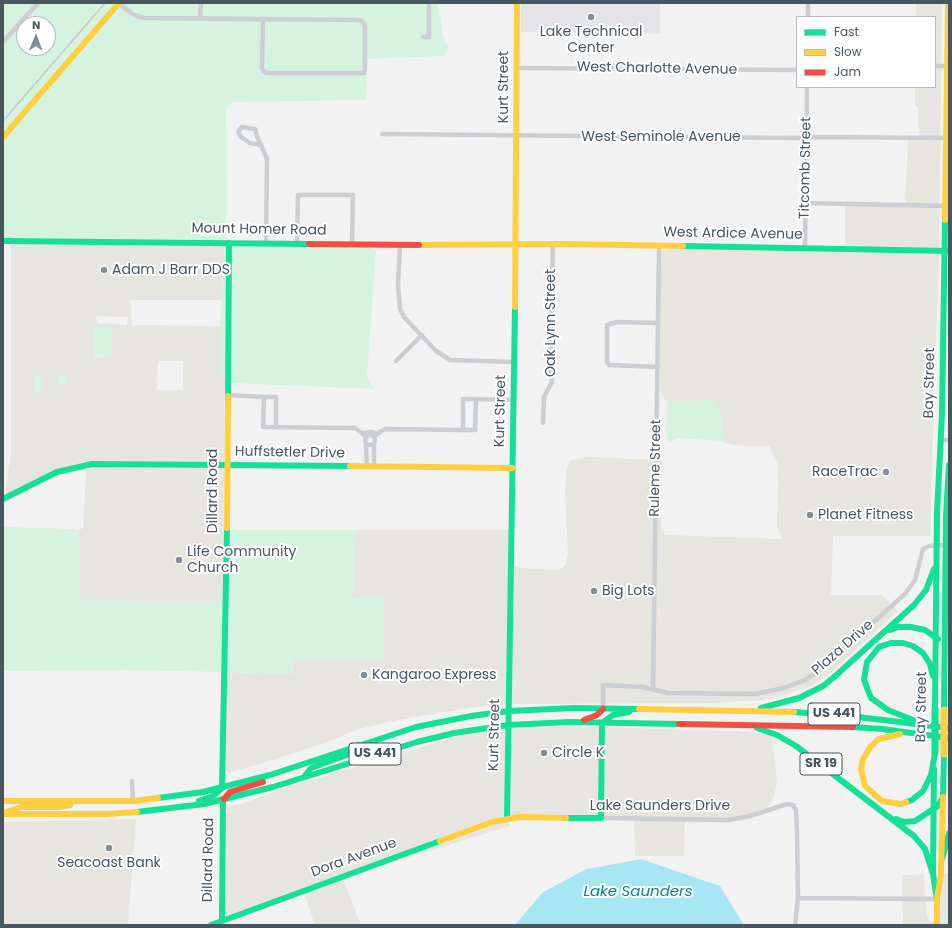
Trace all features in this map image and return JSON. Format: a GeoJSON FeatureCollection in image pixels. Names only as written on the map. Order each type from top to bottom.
{"type":"FeatureCollection","features":[{"type":"Feature","properties":{"kind":"main road"},"geometry":{"type":"LineString","coordinates":[[3,137],[119,3]]}},
{"type":"Feature","properties":{"kind":"main road","name":"Kurt Street"},"geometry":{"type":"LineString","coordinates":[[508,819],[508,725],[515,362],[517,3]]}},
{"type":"Feature","properties":{"kind":"main road","name":"Bay Street"},"geometry":{"type":"LineString","coordinates":[[934,764],[938,495],[945,440],[948,3]]}},
{"type":"Feature","properties":{"kind":"main road","name":"Mount Homer Road"},"geometry":{"type":"LineString","coordinates":[[3,241],[400,245],[516,244]]}},
{"type":"Feature","properties":{"kind":"main road","name":"Dillard Road"},"geometry":{"type":"LineString","coordinates":[[222,788],[229,243]]}},
{"type":"Feature","properties":{"kind":"main road","name":"West Ardice Avenue"},"geometry":{"type":"LineString","coordinates":[[516,244],[947,251]]}},
{"type":"Feature","properties":{"kind":"main road","name":"Huffstetler Drive"},"geometry":{"type":"LineString","coordinates":[[3,500],[57,472],[86,465],[370,463],[513,468]]}},
{"type":"Feature","properties":{"kind":"main road","name":"Bay Street"},"geometry":{"type":"LineString","coordinates":[[942,859],[944,644],[949,465]]}},
{"type":"Feature","properties":{"kind":"main road"},"geometry":{"type":"LineString","coordinates":[[747,711],[786,703],[812,692],[833,678],[884,633],[920,598],[930,584],[937,559]]}},
{"type":"Feature","properties":{"kind":"main road"},"geometry":{"type":"LineString","coordinates":[[884,633],[898,627],[920,628],[936,637],[944,644],[949,660]]}},
{"type":"Feature","properties":{"kind":"main road"},"geometry":{"type":"LineString","coordinates":[[920,724],[888,710],[870,698],[864,680],[867,662],[875,651],[884,645],[897,642],[908,644],[918,649],[927,658],[935,683]]}},
{"type":"Feature","properties":{"kind":"main road"},"geometry":{"type":"LineString","coordinates":[[570,722],[590,719],[603,709]]}},
{"type":"Feature","properties":{"kind":"main road","name":"US 441"},"geometry":{"type":"LineString","coordinates":[[3,801],[133,801],[183,795],[222,788],[270,775],[359,745],[434,724],[509,711],[603,709],[834,714],[949,728]]}},
{"type":"Feature","properties":{"kind":"main road"},"geometry":{"type":"LineString","coordinates":[[601,818],[602,723],[613,715],[642,710]]}},
{"type":"Feature","properties":{"kind":"main road","name":"US 441"},"geometry":{"type":"LineString","coordinates":[[3,814],[107,814],[184,807],[223,800],[417,742],[508,725],[570,722],[836,726],[908,732],[949,738]]}},
{"type":"Feature","properties":{"kind":"main road","name":"SR 19"},"geometry":{"type":"LineString","coordinates":[[747,725],[776,735],[796,746],[888,816],[904,822],[910,822],[921,818],[934,810],[943,797]]}},
{"type":"Feature","properties":{"kind":"main road"},"geometry":{"type":"LineString","coordinates":[[908,732],[883,738],[875,742],[867,750],[861,769],[864,782],[869,791],[884,802],[896,804],[905,803],[923,791],[929,781],[934,764]]}},
{"type":"Feature","properties":{"kind":"main road"},"geometry":{"type":"LineString","coordinates":[[304,777],[311,768],[352,753],[359,745]]}},
{"type":"Feature","properties":{"kind":"main road"},"geometry":{"type":"LineString","coordinates":[[933,874],[934,764]]}},
{"type":"Feature","properties":{"kind":"main road"},"geometry":{"type":"LineString","coordinates":[[223,800],[230,792],[265,781],[270,775]]}},
{"type":"Feature","properties":{"kind":"main road"},"geometry":{"type":"LineString","coordinates":[[184,807],[213,796],[222,788]]}},
{"type":"Feature","properties":{"kind":"main road","name":"Dillard Road"},"geometry":{"type":"LineString","coordinates":[[222,921],[223,800]]}},
{"type":"Feature","properties":{"kind":"main road"},"geometry":{"type":"LineString","coordinates":[[3,814],[8,810],[21,806],[59,807],[76,802]]}},
{"type":"Feature","properties":{"kind":"main road"},"geometry":{"type":"LineString","coordinates":[[888,816],[918,841],[928,857],[933,874],[937,899]]}},
{"type":"Feature","properties":{"kind":"main road","name":"Lake Saunders Drive"},"geometry":{"type":"LineString","coordinates":[[508,819],[601,818]]}},
{"type":"Feature","properties":{"kind":"main road","name":"Dora Avenue"},"geometry":{"type":"LineString","coordinates":[[211,925],[487,824],[508,819]]}},
{"type":"Feature","properties":{"kind":"main road"},"geometry":{"type":"LineString","coordinates":[[937,925],[937,899],[942,859],[949,834]]}},
{"type":"Feature","properties":{"kind":"street"},"geometry":{"type":"LineString","coordinates":[[3,42],[38,3]]}},
{"type":"Feature","properties":{"kind":"street"},"geometry":{"type":"LineString","coordinates":[[119,3],[139,17],[263,19],[362,21],[366,26],[366,69],[364,73],[264,72],[262,68],[263,19]]}},
{"type":"Feature","properties":{"kind":"street"},"geometry":{"type":"LineString","coordinates":[[200,18],[201,3]]}},
{"type":"Feature","properties":{"kind":"street"},"geometry":{"type":"LineString","coordinates":[[423,36],[429,37],[429,3]]}},
{"type":"Feature","properties":{"kind":"street"},"geometry":{"type":"LineString","coordinates":[[808,3],[808,16]]}},
{"type":"Feature","properties":{"kind":"street"},"geometry":{"type":"LineString","coordinates":[[936,66],[948,66]]}},
{"type":"Feature","properties":{"kind":"street","name":"West Charlotte Avenue"},"geometry":{"type":"LineString","coordinates":[[517,68],[796,70]]}},
{"type":"Feature","properties":{"kind":"street","name":"Titcomb Street"},"geometry":{"type":"LineString","coordinates":[[805,248],[808,88]]}},
{"type":"Feature","properties":{"kind":"street"},"geometry":{"type":"LineString","coordinates":[[262,145],[250,143],[241,137],[238,132],[242,127],[255,129],[262,145],[269,164],[266,178],[266,243]]}},
{"type":"Feature","properties":{"kind":"street","name":"West Seminole Avenue"},"geometry":{"type":"LineString","coordinates":[[382,134],[946,138]]}},
{"type":"Feature","properties":{"kind":"street"},"geometry":{"type":"LineString","coordinates":[[297,243],[298,195],[353,195],[352,244]]}},
{"type":"Feature","properties":{"kind":"street"},"geometry":{"type":"LineString","coordinates":[[806,203],[946,206]]}},
{"type":"Feature","properties":{"kind":"street","name":"Oak Lynn Street"},"geometry":{"type":"LineString","coordinates":[[543,423],[544,397],[552,382],[550,365],[553,244]]}},
{"type":"Feature","properties":{"kind":"street"},"geometry":{"type":"LineString","coordinates":[[400,245],[398,284],[400,309],[404,317],[441,355],[450,360],[515,362]]}},
{"type":"Feature","properties":{"kind":"street","name":"Ruleme Street"},"geometry":{"type":"LineString","coordinates":[[653,690],[659,246]]}},
{"type":"Feature","properties":{"kind":"street"},"geometry":{"type":"LineString","coordinates":[[658,323],[617,322],[607,325],[607,362],[613,367],[658,367]]}},
{"type":"Feature","properties":{"kind":"street"},"geometry":{"type":"LineString","coordinates":[[396,361],[422,335]]}},
{"type":"Feature","properties":{"kind":"street"},"geometry":{"type":"LineString","coordinates":[[227,395],[276,397],[276,427]]}},
{"type":"Feature","properties":{"kind":"street"},"geometry":{"type":"LineString","coordinates":[[264,397],[263,426],[355,428],[365,435],[376,435],[385,429],[475,430],[476,399]]}},
{"type":"Feature","properties":{"kind":"street"},"geometry":{"type":"LineString","coordinates":[[463,430],[463,399],[514,400]]}},
{"type":"Feature","properties":{"kind":"street"},"geometry":{"type":"LineString","coordinates":[[365,435],[370,463]]}},
{"type":"Feature","properties":{"kind":"street"},"geometry":{"type":"LineString","coordinates":[[370,463],[376,435]]}},
{"type":"Feature","properties":{"kind":"street"},"geometry":{"type":"LineString","coordinates":[[366,443],[371,445],[374,443]]}},
{"type":"Feature","properties":{"kind":"street","name":"Plaza Drive"},"geometry":{"type":"LineString","coordinates":[[653,690],[668,693],[759,693],[784,688],[805,680],[820,670],[905,594],[915,580],[921,551],[925,547],[947,545]]}},
{"type":"Feature","properties":{"kind":"street"},"geometry":{"type":"LineString","coordinates":[[603,709],[603,685],[624,685],[653,690]]}},
{"type":"Feature","properties":{"kind":"street"},"geometry":{"type":"LineString","coordinates":[[132,781],[133,801]]}},
{"type":"Feature","properties":{"kind":"street","name":"Lake Saunders Drive"},"geometry":{"type":"LineString","coordinates":[[601,818],[728,820],[790,804],[795,808],[797,818],[798,898]]}},
{"type":"Feature","properties":{"kind":"street"},"geometry":{"type":"LineString","coordinates":[[795,925],[798,898],[937,899]]}},
{"type":"Feature","properties":{"kind":"shaded area","name":"Lake Technical Center"},"geometry":{"type":"Polygon","coordinates":[[[521,3],[660,3],[660,34],[521,32],[521,3]]]}},
{"type":"Feature","properties":{"kind":"shaded area"},"geometry":{"type":"Polygon","coordinates":[[[916,3],[942,3],[939,248],[845,247],[845,204],[905,203],[908,139],[919,139],[918,108],[915,105],[915,88],[936,88],[936,16],[916,16],[916,3]]]}},
{"type":"Feature","properties":{"kind":"shaded area"},"geometry":{"type":"Polygon","coordinates":[[[11,244],[225,246],[221,300],[131,300],[132,325],[220,326],[220,369],[225,375],[224,462],[86,462],[57,470],[5,496],[11,453],[11,244]],[[96,316],[97,323],[127,325],[128,317],[96,316]],[[158,361],[157,390],[183,390],[183,361],[158,361]]]}},
{"type":"Feature","properties":{"kind":"shaded area"},"geometry":{"type":"Polygon","coordinates":[[[671,249],[939,254],[930,536],[833,536],[831,595],[882,595],[898,611],[832,672],[809,688],[800,689],[783,696],[764,700],[710,703],[511,704],[514,565],[521,568],[550,570],[561,569],[566,564],[568,554],[565,492],[567,467],[571,460],[587,457],[662,460],[661,526],[665,535],[783,539],[777,527],[777,462],[769,446],[742,446],[724,443],[721,427],[709,399],[690,401],[665,400],[660,390],[659,251],[671,249]]]}},
{"type":"Feature","properties":{"kind":"shaded area"},"geometry":{"type":"Polygon","coordinates":[[[92,467],[224,468],[223,602],[79,600],[80,542],[76,531],[83,528],[86,471],[73,470],[92,467]]]}},
{"type":"Feature","properties":{"kind":"shaded area"},"geometry":{"type":"Polygon","coordinates":[[[355,530],[509,530],[506,705],[474,707],[397,720],[359,729],[319,745],[247,768],[224,773],[226,672],[293,674],[293,658],[384,660],[352,598],[355,530]]]}},
{"type":"Feature","properties":{"kind":"shaded area"},"geometry":{"type":"Polygon","coordinates":[[[600,727],[599,816],[510,816],[511,728],[600,727]]]}},
{"type":"Feature","properties":{"kind":"shaded area"},"geometry":{"type":"Polygon","coordinates":[[[605,727],[751,732],[772,736],[777,781],[774,797],[765,812],[743,821],[685,820],[684,856],[635,856],[634,819],[604,818],[605,727]]]}},
{"type":"Feature","properties":{"kind":"shaded area"},"geometry":{"type":"Polygon","coordinates":[[[506,728],[505,816],[491,819],[224,917],[227,807],[241,804],[288,787],[466,734],[506,728]]]}},
{"type":"Feature","properties":{"kind":"shaded area"},"geometry":{"type":"Polygon","coordinates":[[[136,819],[128,925],[3,925],[3,822],[136,819]]]}},
{"type":"Feature","properties":{"kind":"shaded area"},"geometry":{"type":"Polygon","coordinates":[[[510,821],[510,826],[378,867],[493,825],[510,821]]]}},
{"type":"Feature","properties":{"kind":"shaded area"},"geometry":{"type":"Polygon","coordinates":[[[924,874],[927,916],[930,922],[934,921],[934,925],[903,925],[902,875],[924,874]]]}},
{"type":"Feature","properties":{"kind":"shaded area"},"geometry":{"type":"Polygon","coordinates":[[[943,874],[949,874],[949,925],[939,925],[943,874]]]}},
{"type":"Feature","properties":{"kind":"shaded area"},"geometry":{"type":"Polygon","coordinates":[[[343,880],[361,925],[315,925],[304,894],[343,880]]]}},
{"type":"Feature","properties":{"kind":"green space"},"geometry":{"type":"Polygon","coordinates":[[[3,3],[115,3],[3,133],[3,3]]]}},
{"type":"Feature","properties":{"kind":"green space"},"geometry":{"type":"Polygon","coordinates":[[[122,3],[438,3],[443,36],[448,47],[444,56],[367,59],[366,100],[233,102],[226,109],[227,208],[225,240],[3,238],[3,141],[122,3]]]}},
{"type":"Feature","properties":{"kind":"green space"},"geometry":{"type":"Polygon","coordinates":[[[225,246],[225,375],[220,370],[220,326],[225,246]]]}},
{"type":"Feature","properties":{"kind":"green space"},"geometry":{"type":"Polygon","coordinates":[[[231,246],[368,247],[376,250],[367,377],[374,389],[232,383],[230,380],[231,246]]]}},
{"type":"Feature","properties":{"kind":"green space"},"geometry":{"type":"Polygon","coordinates":[[[94,327],[111,327],[112,358],[94,358],[94,327]]]}},
{"type":"Feature","properties":{"kind":"green space"},"geometry":{"type":"Polygon","coordinates":[[[44,375],[44,392],[34,393],[34,376],[44,375]]]}},
{"type":"Feature","properties":{"kind":"green space"},"geometry":{"type":"Polygon","coordinates":[[[62,375],[67,380],[62,385],[57,380],[62,375]]]}},
{"type":"Feature","properties":{"kind":"green space"},"geometry":{"type":"Polygon","coordinates":[[[709,399],[717,402],[721,414],[723,441],[679,438],[668,442],[666,430],[667,400],[690,401],[709,399]]]}},
{"type":"Feature","properties":{"kind":"green space"},"geometry":{"type":"Polygon","coordinates":[[[3,527],[76,529],[80,542],[79,600],[223,602],[221,672],[129,670],[3,671],[3,527]]]}},
{"type":"Feature","properties":{"kind":"green space"},"geometry":{"type":"Polygon","coordinates":[[[228,530],[355,530],[352,598],[384,597],[384,660],[293,658],[294,674],[226,672],[228,530]]]}},
{"type":"Feature","properties":{"kind":"water","name":"Lake Saunders"},"geometry":{"type":"Polygon","coordinates":[[[641,859],[720,886],[744,925],[515,925],[543,892],[587,869],[641,859]]]}},
{"type":"Feature","properties":{"kind":"railway"},"geometry":{"type":"LineString","coordinates":[[3,121],[105,3]]}},
{"type":"Feature","properties":{"kind":"traffic: fast"},"geometry":{"type":"LineString","coordinates":[[935,709],[937,513],[942,414],[945,220]]}},
{"type":"Feature","properties":{"kind":"traffic: fast"},"geometry":{"type":"LineString","coordinates":[[3,241],[309,244]]}},
{"type":"Feature","properties":{"kind":"traffic: fast"},"geometry":{"type":"LineString","coordinates":[[228,396],[229,243]]}},
{"type":"Feature","properties":{"kind":"traffic: fast"},"geometry":{"type":"LineString","coordinates":[[683,246],[949,251]]}},
{"type":"Feature","properties":{"kind":"traffic: fast"},"geometry":{"type":"LineString","coordinates":[[507,819],[515,307]]}},
{"type":"Feature","properties":{"kind":"traffic: fast"},"geometry":{"type":"LineString","coordinates":[[3,499],[57,472],[92,464],[350,466]]}},
{"type":"Feature","properties":{"kind":"traffic: fast"},"geometry":{"type":"LineString","coordinates":[[944,710],[946,516],[949,465]]}},
{"type":"Feature","properties":{"kind":"traffic: fast"},"geometry":{"type":"LineString","coordinates":[[222,788],[227,528]]}},
{"type":"Feature","properties":{"kind":"traffic: fast"},"geometry":{"type":"LineString","coordinates":[[761,708],[799,698],[823,686],[833,678],[914,605],[926,590],[934,569]]}},
{"type":"Feature","properties":{"kind":"traffic: fast"},"geometry":{"type":"LineString","coordinates":[[890,630],[898,627],[911,627],[925,630],[938,639]]}},
{"type":"Feature","properties":{"kind":"traffic: fast"},"geometry":{"type":"LineString","coordinates":[[913,720],[888,710],[871,698],[864,680],[867,662],[879,647],[891,643],[903,643],[913,646],[923,653],[930,664],[933,676]]}},
{"type":"Feature","properties":{"kind":"traffic: fast"},"geometry":{"type":"LineString","coordinates":[[158,798],[203,792],[270,775],[416,727],[471,716],[509,711],[574,708],[639,709]]}},
{"type":"Feature","properties":{"kind":"traffic: fast"},"geometry":{"type":"LineString","coordinates":[[935,709],[935,753]]}},
{"type":"Feature","properties":{"kind":"traffic: fast"},"geometry":{"type":"LineString","coordinates":[[602,723],[613,715],[629,712]]}},
{"type":"Feature","properties":{"kind":"traffic: fast"},"geometry":{"type":"LineString","coordinates":[[794,712],[858,717],[949,728]]}},
{"type":"Feature","properties":{"kind":"traffic: fast"},"geometry":{"type":"LineString","coordinates":[[137,812],[204,804],[273,787],[417,742],[454,733],[508,725],[570,722],[679,724]]}},
{"type":"Feature","properties":{"kind":"traffic: fast"},"geometry":{"type":"LineString","coordinates":[[566,818],[601,818],[602,723]]}},
{"type":"Feature","properties":{"kind":"traffic: fast"},"geometry":{"type":"LineString","coordinates":[[853,727],[882,729],[949,738]]}},
{"type":"Feature","properties":{"kind":"traffic: fast"},"geometry":{"type":"LineString","coordinates":[[757,728],[777,735],[796,746],[914,836],[925,849],[933,874]]}},
{"type":"Feature","properties":{"kind":"traffic: fast"},"geometry":{"type":"LineString","coordinates":[[304,777],[311,768],[352,753],[359,745]]}},
{"type":"Feature","properties":{"kind":"traffic: fast"},"geometry":{"type":"LineString","coordinates":[[906,802],[912,800],[923,791],[931,775],[935,753]]}},
{"type":"Feature","properties":{"kind":"traffic: fast"},"geometry":{"type":"LineString","coordinates":[[896,819],[904,822],[915,821],[938,806],[943,797],[944,754]]}},
{"type":"Feature","properties":{"kind":"traffic: fast"},"geometry":{"type":"LineString","coordinates":[[934,769],[933,874],[937,899]]}},
{"type":"Feature","properties":{"kind":"traffic: fast"},"geometry":{"type":"LineString","coordinates":[[199,801],[213,796],[222,788]]}},
{"type":"Feature","properties":{"kind":"traffic: fast"},"geometry":{"type":"LineString","coordinates":[[222,921],[223,800]]}},
{"type":"Feature","properties":{"kind":"traffic: fast"},"geometry":{"type":"LineString","coordinates":[[942,859],[949,833]]}},
{"type":"Feature","properties":{"kind":"traffic: fast"},"geometry":{"type":"LineString","coordinates":[[211,925],[440,841]]}},
{"type":"Feature","properties":{"kind":"traffic: slow"},"geometry":{"type":"LineString","coordinates":[[3,137],[119,3]]}},
{"type":"Feature","properties":{"kind":"traffic: slow"},"geometry":{"type":"LineString","coordinates":[[515,307],[517,3]]}},
{"type":"Feature","properties":{"kind":"traffic: slow"},"geometry":{"type":"LineString","coordinates":[[945,220],[948,3]]}},
{"type":"Feature","properties":{"kind":"traffic: slow"},"geometry":{"type":"LineString","coordinates":[[419,245],[561,244],[683,246]]}},
{"type":"Feature","properties":{"kind":"traffic: slow"},"geometry":{"type":"LineString","coordinates":[[227,528],[228,396]]}},
{"type":"Feature","properties":{"kind":"traffic: slow"},"geometry":{"type":"LineString","coordinates":[[350,466],[513,468]]}},
{"type":"Feature","properties":{"kind":"traffic: slow"},"geometry":{"type":"LineString","coordinates":[[639,709],[794,712]]}},
{"type":"Feature","properties":{"kind":"traffic: slow"},"geometry":{"type":"LineString","coordinates":[[944,710],[944,754]]}},
{"type":"Feature","properties":{"kind":"traffic: slow"},"geometry":{"type":"LineString","coordinates":[[900,734],[879,739],[871,746],[863,759],[861,769],[865,786],[882,801],[901,804],[906,802]]}},
{"type":"Feature","properties":{"kind":"traffic: slow"},"geometry":{"type":"LineString","coordinates":[[937,925],[937,899],[941,874],[943,797]]}},
{"type":"Feature","properties":{"kind":"traffic: slow"},"geometry":{"type":"LineString","coordinates":[[3,801],[133,801],[158,798]]}},
{"type":"Feature","properties":{"kind":"traffic: slow"},"geometry":{"type":"LineString","coordinates":[[4,813],[21,807],[59,807],[70,805]]}},
{"type":"Feature","properties":{"kind":"traffic: slow"},"geometry":{"type":"LineString","coordinates":[[3,814],[107,814],[137,812]]}},
{"type":"Feature","properties":{"kind":"traffic: slow"},"geometry":{"type":"LineString","coordinates":[[440,841],[492,822],[519,817],[566,818]]}},
{"type":"Feature","properties":{"kind":"traffic: jam"},"geometry":{"type":"LineString","coordinates":[[309,244],[419,245]]}},
{"type":"Feature","properties":{"kind":"traffic: jam"},"geometry":{"type":"LineString","coordinates":[[584,720],[597,715],[603,709]]}},
{"type":"Feature","properties":{"kind":"traffic: jam"},"geometry":{"type":"LineString","coordinates":[[679,724],[853,727]]}},
{"type":"Feature","properties":{"kind":"traffic: jam"},"geometry":{"type":"LineString","coordinates":[[224,799],[230,792],[263,782]]}},
{"type":"Feature","properties":{"kind":"place","name":"Lake Technical Center"},"geometry":{"type":"Point","coordinates":[591,17]}},
{"type":"Feature","properties":{"kind":"place","name":"Adam J Barr DDS"},"geometry":{"type":"Point","coordinates":[104,270]}},
{"type":"Feature","properties":{"kind":"place","name":"RaceTrac"},"geometry":{"type":"Point","coordinates":[886,472]}},
{"type":"Feature","properties":{"kind":"place","name":"Planet Fitness"},"geometry":{"type":"Point","coordinates":[810,515]}},
{"type":"Feature","properties":{"kind":"place","name":"Life Community Church"},"geometry":{"type":"Point","coordinates":[179,560]}},
{"type":"Feature","properties":{"kind":"place","name":"Big Lots"},"geometry":{"type":"Point","coordinates":[594,591]}},
{"type":"Feature","properties":{"kind":"place","name":"Kangaroo Express"},"geometry":{"type":"Point","coordinates":[364,675]}},
{"type":"Feature","properties":{"kind":"place","name":"Circle K"},"geometry":{"type":"Point","coordinates":[544,753]}},
{"type":"Feature","properties":{"kind":"place","name":"Seacoast Bank"},"geometry":{"type":"Point","coordinates":[109,848]}}]}
